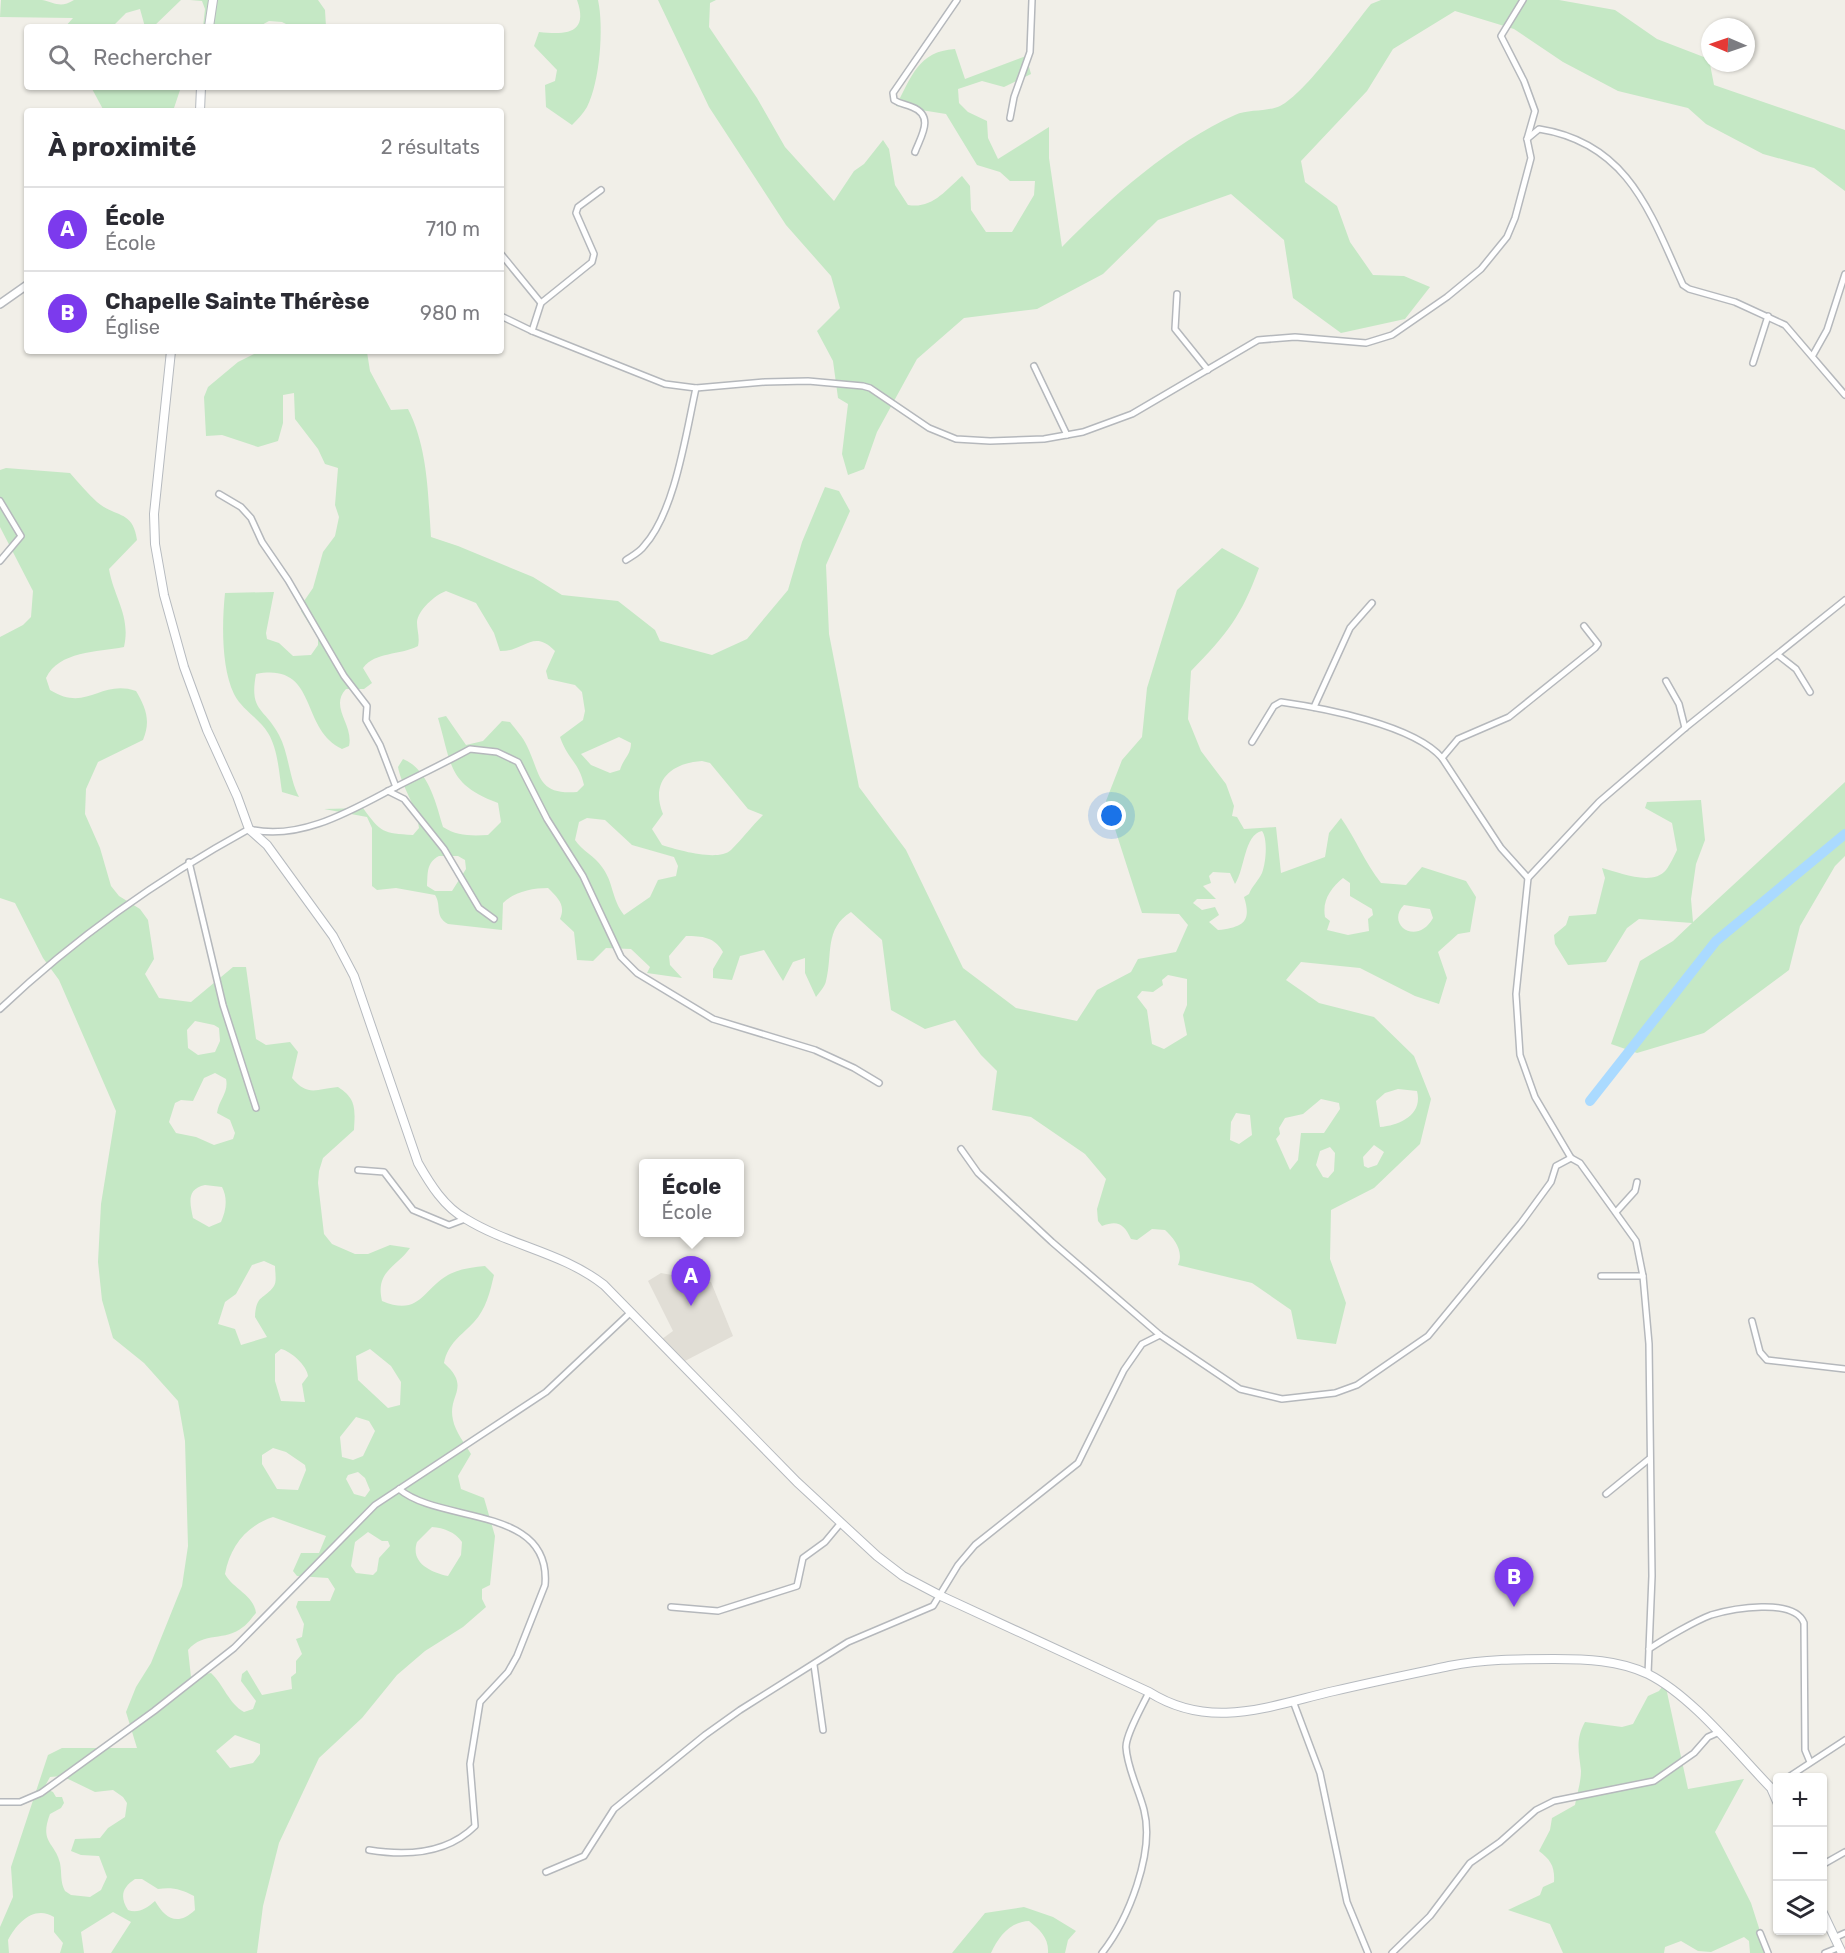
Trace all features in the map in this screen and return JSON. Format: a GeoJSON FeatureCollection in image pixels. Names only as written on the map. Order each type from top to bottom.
{"type":"FeatureCollection","features":[{"type":"Feature","properties":{"kind":"main road"},"geometry":{"type":"LineString","coordinates":[[209,24],[213,0]]}},
{"type":"Feature","properties":{"kind":"main road"},"geometry":{"type":"LineString","coordinates":[[200,108],[201,90]]}},
{"type":"Feature","properties":{"kind":"main road"},"geometry":{"type":"LineString","coordinates":[[171,354],[154,514],[158,570],[195,701],[249,829],[267,845],[345,958],[359,988],[418,1163],[438,1195],[465,1219],[574,1264],[604,1285],[840,1524],[903,1576],[941,1596],[1178,1706],[1220,1713],[1246,1713],[1450,1666],[1504,1659],[1592,1660],[1616,1664],[1648,1674],[1682,1698],[1773,1785]]}},
{"type":"Feature","properties":{"kind":"main road"},"geometry":{"type":"LineString","coordinates":[[1827,1924],[1836,1947]]}},
{"type":"Feature","properties":{"kind":"street"},"geometry":{"type":"LineString","coordinates":[[915,152],[927,124],[926,119],[914,107],[894,100],[893,93],[957,0]]}},
{"type":"Feature","properties":{"kind":"street"},"geometry":{"type":"LineString","coordinates":[[1010,118],[1014,97],[1030,52],[1032,0]]}},
{"type":"Feature","properties":{"kind":"street"},"geometry":{"type":"LineString","coordinates":[[504,317],[532,331],[665,384],[696,388],[808,381],[863,386],[870,388],[941,434],[956,439],[1012,441],[1067,435],[1132,414],[1249,344],[1267,338],[1295,337],[1357,344],[1383,339],[1448,297],[1490,260],[1506,237],[1515,218],[1531,158],[1527,139],[1535,111],[1524,81],[1501,36],[1522,0]]}},
{"type":"Feature","properties":{"kind":"street"},"geometry":{"type":"LineString","coordinates":[[1527,139],[1539,129],[1579,140],[1603,153],[1632,184],[1685,287],[1768,316],[1785,325],[1845,395]]}},
{"type":"Feature","properties":{"kind":"street"},"geometry":{"type":"LineString","coordinates":[[532,331],[541,303],[592,262],[594,254],[576,213],[578,207],[601,190]]}},
{"type":"Feature","properties":{"kind":"street"},"geometry":{"type":"LineString","coordinates":[[504,258],[541,303]]}},
{"type":"Feature","properties":{"kind":"street"},"geometry":{"type":"LineString","coordinates":[[1813,356],[1827,330],[1845,274]]}},
{"type":"Feature","properties":{"kind":"street"},"geometry":{"type":"LineString","coordinates":[[0,304],[24,287]]}},
{"type":"Feature","properties":{"kind":"street"},"geometry":{"type":"LineString","coordinates":[[1177,294],[1175,329],[1208,369]]}},
{"type":"Feature","properties":{"kind":"street"},"geometry":{"type":"LineString","coordinates":[[1753,363],[1768,316]]}},
{"type":"Feature","properties":{"kind":"street"},"geometry":{"type":"LineString","coordinates":[[1034,366],[1067,435]]}},
{"type":"Feature","properties":{"kind":"street"},"geometry":{"type":"LineString","coordinates":[[626,560],[644,547],[656,529],[671,493],[696,388]]}},
{"type":"Feature","properties":{"kind":"street"},"geometry":{"type":"LineString","coordinates":[[219,494],[241,507],[251,518],[262,542],[288,580],[344,676],[367,706],[366,720],[380,745],[396,788]]}},
{"type":"Feature","properties":{"kind":"street"},"geometry":{"type":"LineString","coordinates":[[0,501],[21,536],[0,561]]}},
{"type":"Feature","properties":{"kind":"street"},"geometry":{"type":"LineString","coordinates":[[1648,1674],[1652,1576],[1649,1344],[1644,1276],[1636,1241],[1580,1163],[1571,1158],[1535,1097],[1520,1055],[1516,994],[1528,878],[1588,812],[1685,728],[1845,600]]}},
{"type":"Feature","properties":{"kind":"street"},"geometry":{"type":"LineString","coordinates":[[1314,707],[1350,628],[1372,603]]}},
{"type":"Feature","properties":{"kind":"street"},"geometry":{"type":"LineString","coordinates":[[1442,758],[1458,739],[1509,717],[1596,648],[1598,644],[1584,626]]}},
{"type":"Feature","properties":{"kind":"street"},"geometry":{"type":"LineString","coordinates":[[1778,655],[1796,669],[1810,693]]}},
{"type":"Feature","properties":{"kind":"street"},"geometry":{"type":"LineString","coordinates":[[1666,681],[1679,704],[1685,728]]}},
{"type":"Feature","properties":{"kind":"street"},"geometry":{"type":"LineString","coordinates":[[1252,742],[1276,704],[1340,712],[1430,746],[1442,758],[1501,848],[1528,878]]}},
{"type":"Feature","properties":{"kind":"street"},"geometry":{"type":"LineString","coordinates":[[0,1009],[46,968],[134,898],[189,862],[249,829],[264,833],[284,832],[353,811],[470,749],[487,750],[511,757],[523,770],[547,819],[583,876],[621,957],[637,974],[713,1018],[815,1050],[854,1068],[879,1083]]}},
{"type":"Feature","properties":{"kind":"street"},"geometry":{"type":"LineString","coordinates":[[388,791],[404,799],[444,849],[479,908],[494,919]]}},
{"type":"Feature","properties":{"kind":"street"},"geometry":{"type":"LineString","coordinates":[[189,862],[223,1005],[256,1108]]}},
{"type":"Feature","properties":{"kind":"street"},"geometry":{"type":"LineString","coordinates":[[961,1149],[978,1173],[1052,1242],[1160,1335],[1245,1392],[1272,1398],[1293,1399],[1335,1393],[1357,1385],[1428,1336],[1521,1223],[1551,1182],[1556,1166],[1571,1158]]}},
{"type":"Feature","properties":{"kind":"street"},"geometry":{"type":"LineString","coordinates":[[358,1170],[384,1172],[408,1206],[423,1214],[449,1225],[465,1219]]}},
{"type":"Feature","properties":{"kind":"street"},"geometry":{"type":"LineString","coordinates":[[1616,1212],[1635,1191],[1637,1182]]}},
{"type":"Feature","properties":{"kind":"street"},"geometry":{"type":"LineString","coordinates":[[1601,1276],[1644,1276]]}},
{"type":"Feature","properties":{"kind":"street"},"geometry":{"type":"LineString","coordinates":[[0,1802],[20,1802],[41,1793],[154,1711],[234,1648],[326,1557],[370,1509],[432,1469],[478,1434],[546,1392],[631,1312]]}},
{"type":"Feature","properties":{"kind":"street"},"geometry":{"type":"LineString","coordinates":[[1752,1321],[1760,1352],[1767,1359],[1845,1369]]}},
{"type":"Feature","properties":{"kind":"street"},"geometry":{"type":"LineString","coordinates":[[546,1872],[584,1856],[614,1809],[705,1735],[765,1693],[867,1632],[929,1609],[941,1596],[958,1564],[975,1545],[1078,1462],[1121,1374],[1142,1344],[1160,1335]]}},
{"type":"Feature","properties":{"kind":"street"},"geometry":{"type":"LineString","coordinates":[[1606,1494],[1649,1460]]}},
{"type":"Feature","properties":{"kind":"street"},"geometry":{"type":"LineString","coordinates":[[369,1850],[403,1854],[432,1850],[475,1826],[470,1764],[480,1702],[508,1672],[517,1656],[545,1585],[546,1576],[544,1557],[532,1541],[474,1515],[411,1498],[399,1489]]}},
{"type":"Feature","properties":{"kind":"street"},"geometry":{"type":"LineString","coordinates":[[671,1607],[718,1611],[797,1586],[803,1558],[825,1542],[840,1524]]}},
{"type":"Feature","properties":{"kind":"street"},"geometry":{"type":"LineString","coordinates":[[1649,1649],[1712,1615],[1742,1608],[1774,1606],[1798,1615],[1804,1623],[1805,1750],[1810,1762]]}},
{"type":"Feature","properties":{"kind":"street"},"geometry":{"type":"LineString","coordinates":[[814,1665],[823,1730]]}},
{"type":"Feature","properties":{"kind":"street"},"geometry":{"type":"LineString","coordinates":[[1102,1953],[1125,1918],[1143,1858],[1144,1810],[1126,1747],[1149,1692]]}},
{"type":"Feature","properties":{"kind":"street"},"geometry":{"type":"LineString","coordinates":[[1293,1701],[1320,1773],[1347,1902],[1368,1953]]}},
{"type":"Feature","properties":{"kind":"street"},"geometry":{"type":"LineString","coordinates":[[1392,1953],[1424,1923],[1470,1863],[1500,1842],[1536,1810],[1554,1801],[1654,1781],[1694,1753],[1708,1737],[1717,1733]]}},
{"type":"Feature","properties":{"kind":"street"},"geometry":{"type":"LineString","coordinates":[[1794,1773],[1845,1740]]}},
{"type":"Feature","properties":{"kind":"street"},"geometry":{"type":"LineString","coordinates":[[1827,1861],[1845,1852]]}},
{"type":"Feature","properties":{"kind":"street"},"geometry":{"type":"LineString","coordinates":[[1760,1933],[1768,1953]]}},
{"type":"Feature","properties":{"kind":"street"},"geometry":{"type":"LineString","coordinates":[[1825,1953],[1836,1947],[1845,1933]]}},
{"type":"Feature","properties":{"kind":"shaded area"},"geometry":{"type":"Polygon","coordinates":[[[661,1273],[711,1282],[733,1336],[683,1362],[662,1339],[673,1331],[648,1281],[661,1273]]]}},
{"type":"Feature","properties":{"kind":"green space"},"geometry":{"type":"Polygon","coordinates":[[[1,0],[42,0],[61,4],[74,0],[181,0],[156,24],[144,24],[140,9],[126,13],[115,24],[68,24],[73,18],[0,17],[1,0]]]}},
{"type":"Feature","properties":{"kind":"green space"},"geometry":{"type":"Polygon","coordinates":[[[190,0],[318,0],[325,10],[326,24],[286,24],[269,21],[264,24],[203,24],[205,9],[202,1],[190,0]]]}},
{"type":"Feature","properties":{"kind":"green space"},"geometry":{"type":"Polygon","coordinates":[[[577,0],[598,0],[601,39],[598,69],[591,96],[585,110],[572,125],[546,107],[545,85],[555,81],[557,70],[534,46],[539,32],[566,32],[577,26],[580,11],[577,0]]]}},
{"type":"Feature","properties":{"kind":"green space"},"geometry":{"type":"Polygon","coordinates":[[[658,0],[716,0],[710,3],[709,27],[757,98],[785,147],[834,201],[854,171],[864,164],[883,140],[889,149],[895,185],[908,205],[917,206],[931,202],[962,176],[970,186],[971,210],[986,232],[1012,232],[1034,195],[1035,181],[1010,181],[1000,172],[977,165],[946,114],[896,106],[917,68],[932,55],[942,51],[955,49],[965,79],[1026,56],[1031,74],[1004,87],[982,81],[958,89],[959,103],[968,112],[987,121],[988,138],[998,159],[1049,127],[1049,158],[1062,247],[1121,191],[1188,141],[1235,115],[1275,108],[1290,99],[1315,75],[1371,4],[1381,0],[1559,0],[1615,10],[1657,39],[1701,56],[1701,72],[1712,72],[1714,85],[1845,130],[1845,191],[1814,168],[1763,154],[1706,124],[1688,108],[1618,91],[1563,62],[1514,29],[1455,11],[1393,49],[1367,91],[1301,161],[1305,182],[1337,206],[1350,242],[1373,275],[1404,276],[1430,287],[1405,319],[1341,333],[1293,298],[1284,240],[1231,194],[1158,220],[1103,274],[1037,309],[964,318],[917,359],[877,432],[864,469],[848,475],[842,454],[848,404],[838,398],[833,361],[817,331],[840,308],[831,276],[786,225],[709,107],[658,0]]]}},
{"type":"Feature","properties":{"kind":"green space"},"geometry":{"type":"Polygon","coordinates":[[[93,90],[180,90],[174,108],[102,108],[93,90]]]}},
{"type":"Feature","properties":{"kind":"green space"},"geometry":{"type":"Polygon","coordinates":[[[254,354],[367,354],[370,371],[391,410],[408,409],[415,424],[426,472],[431,537],[533,577],[562,595],[618,601],[655,630],[660,641],[712,655],[747,639],[788,590],[802,542],[825,487],[839,491],[850,511],[826,565],[829,634],[859,787],[906,850],[963,968],[1016,1008],[1077,1021],[1097,990],[1131,972],[1138,959],[1176,952],[1188,925],[1179,914],[1142,913],[1106,801],[1122,760],[1142,737],[1147,688],[1177,590],[1222,548],[1259,568],[1246,600],[1232,624],[1191,671],[1188,719],[1201,751],[1226,784],[1234,806],[1232,816],[1237,817],[1244,829],[1276,827],[1281,873],[1325,857],[1329,833],[1341,818],[1381,883],[1406,885],[1422,867],[1466,881],[1476,897],[1470,932],[1458,934],[1438,952],[1447,978],[1439,1004],[1415,996],[1360,968],[1301,962],[1286,980],[1319,1003],[1374,1017],[1414,1056],[1431,1099],[1420,1144],[1374,1188],[1331,1210],[1330,1259],[1346,1303],[1336,1344],[1297,1339],[1291,1310],[1252,1283],[1178,1265],[1180,1255],[1178,1246],[1165,1230],[1152,1229],[1137,1240],[1131,1239],[1120,1225],[1112,1223],[1102,1226],[1098,1221],[1097,1209],[1106,1179],[1085,1154],[1031,1117],[992,1110],[997,1071],[981,1055],[955,1020],[925,1029],[891,1010],[882,940],[851,912],[842,919],[833,934],[826,981],[816,997],[805,973],[805,958],[793,962],[783,981],[764,950],[740,956],[732,980],[713,978],[713,969],[723,952],[712,940],[703,937],[686,936],[669,956],[670,965],[682,978],[647,973],[650,967],[631,949],[606,948],[593,961],[577,960],[574,932],[560,919],[561,906],[548,888],[524,891],[503,903],[502,930],[448,924],[441,918],[435,895],[396,888],[377,890],[372,886],[372,828],[367,817],[324,809],[363,808],[384,830],[413,835],[419,828],[418,820],[398,767],[403,759],[419,770],[425,779],[443,827],[464,835],[488,835],[501,822],[498,803],[470,788],[454,771],[438,718],[446,716],[466,745],[483,741],[502,721],[510,722],[525,743],[542,781],[554,790],[577,792],[584,785],[582,777],[560,737],[583,720],[585,711],[582,692],[575,685],[548,679],[546,671],[555,651],[547,644],[534,641],[500,651],[494,633],[476,603],[446,591],[432,599],[420,613],[417,622],[418,646],[374,659],[363,668],[372,683],[364,689],[346,689],[341,696],[341,709],[350,738],[349,746],[342,749],[329,740],[319,727],[300,687],[290,678],[276,673],[256,674],[254,686],[256,703],[279,735],[299,797],[282,792],[278,761],[271,739],[264,728],[237,700],[230,683],[224,644],[225,593],[274,592],[266,633],[267,639],[279,643],[293,656],[311,655],[318,645],[318,638],[301,611],[302,604],[313,588],[323,552],[335,536],[339,517],[335,505],[338,468],[325,464],[318,449],[295,419],[294,393],[283,395],[283,423],[278,441],[258,447],[222,435],[206,436],[204,397],[208,387],[238,362],[254,354]],[[619,737],[581,754],[591,765],[610,773],[620,770],[630,751],[631,743],[619,737]],[[702,761],[672,770],[661,784],[659,792],[663,814],[652,829],[662,845],[678,850],[717,855],[731,850],[763,815],[748,809],[710,763],[702,761]],[[587,818],[579,822],[575,840],[602,867],[624,915],[650,897],[658,880],[676,876],[678,866],[674,857],[632,845],[605,820],[587,818]],[[1262,831],[1252,839],[1235,884],[1230,873],[1213,872],[1209,876],[1211,883],[1203,886],[1216,899],[1197,899],[1193,903],[1202,910],[1215,907],[1219,915],[1209,922],[1218,930],[1239,925],[1246,918],[1244,897],[1249,894],[1262,873],[1266,851],[1262,831]],[[439,856],[428,869],[427,886],[435,891],[452,891],[466,869],[465,860],[458,856],[439,856]],[[1343,878],[1335,886],[1325,905],[1325,917],[1330,921],[1327,930],[1348,935],[1369,931],[1368,919],[1373,915],[1372,909],[1350,896],[1350,883],[1343,878]],[[1404,905],[1399,912],[1398,919],[1405,930],[1412,932],[1426,927],[1433,918],[1430,909],[1404,905]],[[1168,975],[1162,980],[1163,985],[1153,992],[1142,991],[1137,997],[1147,1010],[1152,1044],[1164,1049],[1187,1035],[1183,1015],[1187,1005],[1187,979],[1168,975]],[[1398,1089],[1385,1093],[1376,1101],[1380,1127],[1395,1124],[1408,1117],[1417,1106],[1417,1091],[1398,1089]],[[1321,1099],[1303,1114],[1285,1118],[1276,1139],[1290,1170],[1298,1160],[1301,1133],[1324,1133],[1340,1109],[1339,1103],[1321,1099]],[[1236,1113],[1231,1122],[1230,1140],[1239,1144],[1252,1135],[1250,1115],[1236,1113]],[[1374,1145],[1363,1157],[1364,1166],[1368,1168],[1377,1165],[1384,1152],[1374,1145]],[[1330,1147],[1320,1151],[1316,1165],[1323,1177],[1328,1178],[1334,1171],[1335,1153],[1330,1147]]]}},
{"type":"Feature","properties":{"kind":"green space"},"geometry":{"type":"Polygon","coordinates":[[[6,468],[70,473],[97,502],[128,519],[135,530],[137,540],[109,569],[124,616],[126,636],[124,647],[69,658],[60,662],[46,678],[50,690],[74,698],[113,689],[123,688],[136,691],[145,709],[147,727],[143,740],[98,762],[86,789],[85,814],[100,848],[111,886],[119,896],[140,909],[148,920],[154,959],[145,974],[159,998],[191,1002],[233,967],[246,967],[256,1039],[266,1045],[290,1042],[298,1052],[292,1078],[303,1088],[313,1090],[338,1087],[349,1096],[354,1105],[354,1130],[323,1158],[319,1171],[318,1183],[324,1234],[332,1244],[355,1254],[368,1254],[390,1245],[410,1248],[384,1276],[381,1283],[382,1301],[405,1306],[413,1303],[448,1275],[457,1271],[485,1266],[494,1275],[482,1312],[452,1345],[444,1363],[452,1372],[458,1385],[452,1411],[454,1424],[471,1454],[458,1476],[461,1489],[484,1498],[495,1536],[490,1585],[482,1589],[482,1599],[486,1607],[463,1627],[425,1651],[397,1675],[362,1718],[319,1758],[279,1843],[263,1906],[257,1953],[111,1953],[131,1922],[113,1912],[81,1932],[84,1953],[60,1953],[63,1943],[54,1932],[54,1917],[40,1913],[21,1922],[8,1940],[9,1953],[0,1953],[0,1927],[13,1897],[11,1867],[48,1755],[62,1748],[137,1748],[126,1712],[136,1687],[151,1663],[182,1586],[188,1546],[185,1441],[178,1401],[144,1363],[113,1338],[102,1300],[98,1262],[101,1204],[116,1111],[59,980],[43,958],[15,903],[0,898],[0,637],[23,625],[31,617],[33,591],[0,527],[0,470],[6,468]],[[195,1021],[187,1030],[188,1048],[198,1055],[215,1052],[220,1041],[219,1028],[195,1021]],[[215,1073],[204,1078],[193,1101],[181,1100],[175,1103],[169,1122],[176,1133],[196,1137],[214,1145],[233,1139],[235,1133],[230,1120],[217,1113],[225,1092],[226,1079],[215,1073]],[[205,1185],[192,1193],[190,1202],[193,1218],[209,1227],[221,1222],[226,1205],[222,1187],[205,1185]],[[264,1261],[252,1265],[236,1294],[225,1302],[218,1324],[235,1329],[241,1345],[267,1337],[255,1317],[257,1304],[274,1286],[275,1266],[264,1261]],[[281,1349],[275,1354],[275,1381],[281,1401],[305,1402],[302,1384],[308,1376],[298,1360],[281,1349]],[[370,1349],[356,1356],[358,1380],[388,1408],[400,1405],[401,1382],[391,1366],[370,1349]],[[356,1417],[340,1437],[342,1457],[353,1460],[363,1456],[375,1431],[369,1421],[356,1417]],[[273,1448],[262,1455],[262,1464],[277,1489],[298,1490],[306,1470],[305,1465],[286,1452],[273,1448]],[[358,1472],[348,1475],[346,1479],[354,1494],[365,1497],[370,1490],[365,1478],[358,1472]],[[273,1517],[247,1532],[235,1546],[225,1574],[251,1601],[256,1613],[236,1632],[201,1640],[188,1650],[191,1677],[211,1673],[234,1704],[244,1712],[253,1709],[256,1701],[241,1681],[242,1674],[247,1670],[262,1695],[292,1689],[291,1677],[296,1673],[296,1661],[302,1654],[296,1639],[302,1637],[304,1624],[296,1607],[298,1601],[330,1601],[335,1589],[328,1578],[297,1576],[293,1571],[301,1553],[319,1553],[326,1536],[273,1517]],[[432,1527],[417,1542],[416,1556],[429,1569],[448,1576],[461,1555],[462,1542],[449,1531],[432,1527]],[[368,1532],[355,1542],[351,1566],[356,1573],[373,1575],[377,1571],[379,1558],[390,1546],[388,1541],[382,1541],[368,1532]],[[235,1735],[216,1751],[230,1768],[253,1763],[260,1754],[260,1744],[235,1735]],[[62,1776],[50,1777],[44,1788],[53,1792],[56,1797],[62,1797],[64,1803],[61,1808],[50,1814],[46,1831],[49,1842],[58,1856],[63,1888],[71,1895],[90,1897],[101,1890],[107,1877],[99,1856],[81,1855],[71,1851],[75,1839],[100,1838],[108,1828],[125,1817],[127,1803],[113,1790],[95,1792],[62,1776]],[[135,1879],[125,1889],[123,1896],[128,1910],[142,1910],[155,1901],[167,1916],[177,1919],[195,1910],[194,1896],[181,1890],[158,1889],[142,1879],[135,1879]]]}},
{"type":"Feature","properties":{"kind":"green space"},"geometry":{"type":"Polygon","coordinates":[[[1845,782],[1845,856],[1835,866],[1800,926],[1789,970],[1704,1033],[1637,1053],[1611,1044],[1640,961],[1673,941],[1692,923],[1639,919],[1627,928],[1606,962],[1568,965],[1555,944],[1554,935],[1566,925],[1569,916],[1596,914],[1605,878],[1602,868],[1644,878],[1660,875],[1666,870],[1677,850],[1672,823],[1645,808],[1647,802],[1701,800],[1705,840],[1696,864],[1691,899],[1693,922],[1845,782]]]}},
{"type":"Feature","properties":{"kind":"green space"},"geometry":{"type":"Polygon","coordinates":[[[1665,1683],[1688,1789],[1744,1779],[1715,1832],[1751,1903],[1767,1953],[1750,1953],[1749,1941],[1744,1937],[1711,1952],[1698,1951],[1681,1941],[1665,1947],[1664,1953],[1563,1953],[1550,1924],[1508,1910],[1540,1895],[1543,1887],[1554,1882],[1551,1864],[1539,1851],[1550,1830],[1552,1818],[1575,1805],[1581,1775],[1579,1740],[1585,1722],[1622,1727],[1633,1724],[1648,1696],[1659,1691],[1665,1683]]]}},
{"type":"Feature","properties":{"kind":"green space"},"geometry":{"type":"Polygon","coordinates":[[[1024,1907],[1053,1917],[1076,1931],[1068,1940],[1065,1953],[1048,1953],[1045,1939],[1029,1921],[1016,1924],[1006,1931],[991,1953],[952,1953],[985,1913],[1024,1907]]]}},
{"type":"Feature","properties":{"kind":"waterway"},"geometry":{"type":"LineString","coordinates":[[1590,1101],[1716,941],[1845,834]]}},
{"type":"Feature","properties":{"kind":"place","name":"École"},"geometry":{"type":"Point","coordinates":[691,1306]}},
{"type":"Feature","properties":{"kind":"place","name":"Chapelle Sainte Thérèse"},"geometry":{"type":"Point","coordinates":[1514,1607]}}]}
